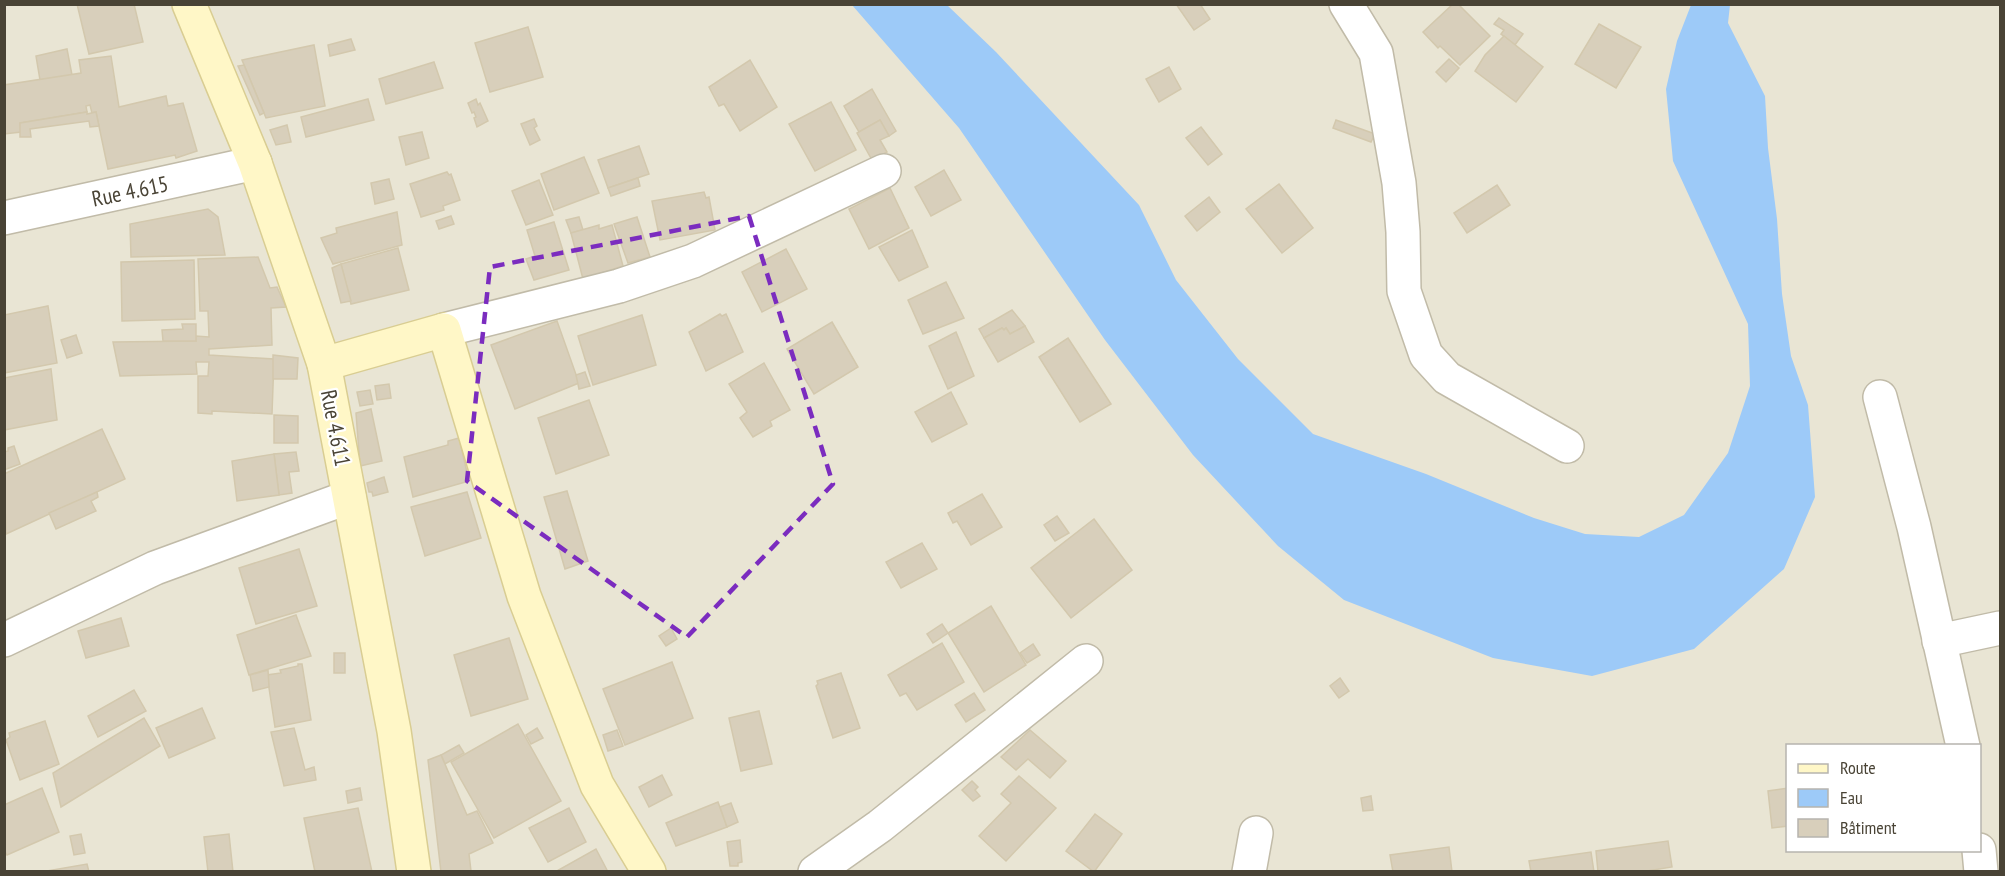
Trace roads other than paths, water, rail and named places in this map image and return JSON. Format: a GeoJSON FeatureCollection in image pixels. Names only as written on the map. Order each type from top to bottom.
{"type":"FeatureCollection","features":[{"type":"Feature","properties":{"kind":"street","name":"Rue 4.611"},"geometry":{"type":"LineString","coordinates":[[189,4],[255,163],[324,364],[394,731],[414,872]]}},
{"type":"Feature","properties":{"kind":"street"},"geometry":{"type":"LineString","coordinates":[[1346,4],[1376,53],[1399,183],[1404,291],[1426,355],[1446,378],[1567,446]]}},
{"type":"Feature","properties":{"kind":"street","name":"Rue 4.615"},"geometry":{"type":"LineString","coordinates":[[4,218],[255,163]]}},
{"type":"Feature","properties":{"kind":"street"},"geometry":{"type":"LineString","coordinates":[[324,364],[444,330],[619,286],[693,261],[884,171]]}},
{"type":"Feature","properties":{"kind":"street"},"geometry":{"type":"LineString","coordinates":[[444,330],[524,596],[597,785],[649,872]]}},
{"type":"Feature","properties":{"kind":"street"},"geometry":{"type":"LineString","coordinates":[[1880,397],[1914,527],[1963,744]]}},
{"type":"Feature","properties":{"kind":"street"},"geometry":{"type":"LineString","coordinates":[[4,640],[155,568],[349,497]]}},
{"type":"Feature","properties":{"kind":"street"},"geometry":{"type":"LineString","coordinates":[[1939,640],[2001,628]]}},
{"type":"Feature","properties":{"kind":"street"},"geometry":{"type":"LineString","coordinates":[[815,872],[880,826],[1086,662]]}},
{"type":"Feature","properties":{"kind":"street"},"geometry":{"type":"LineString","coordinates":[[1249,872],[1256,832]]}},
{"type":"Feature","properties":{"kind":"street"},"geometry":{"type":"LineString","coordinates":[[1979,852],[1981,872]]}},
{"type":"Feature","properties":{"kind":"water"},"geometry":{"type":"Polygon","coordinates":[[[852,5],[947,5],[996,52],[1139,205],[1176,280],[1238,359],[1313,434],[1426,474],[1534,518],[1585,534],[1639,537],[1684,515],[1728,453],[1750,386],[1748,324],[1673,161],[1666,89],[1677,41],[1691,5],[1730,5],[1728,23],[1765,96],[1782,294],[1791,356],[1808,405],[1815,497],[1784,569],[1694,649],[1592,676],[1493,658],[1344,600],[1278,546],[1193,455],[1105,340],[959,128],[852,5]]]}}]}
